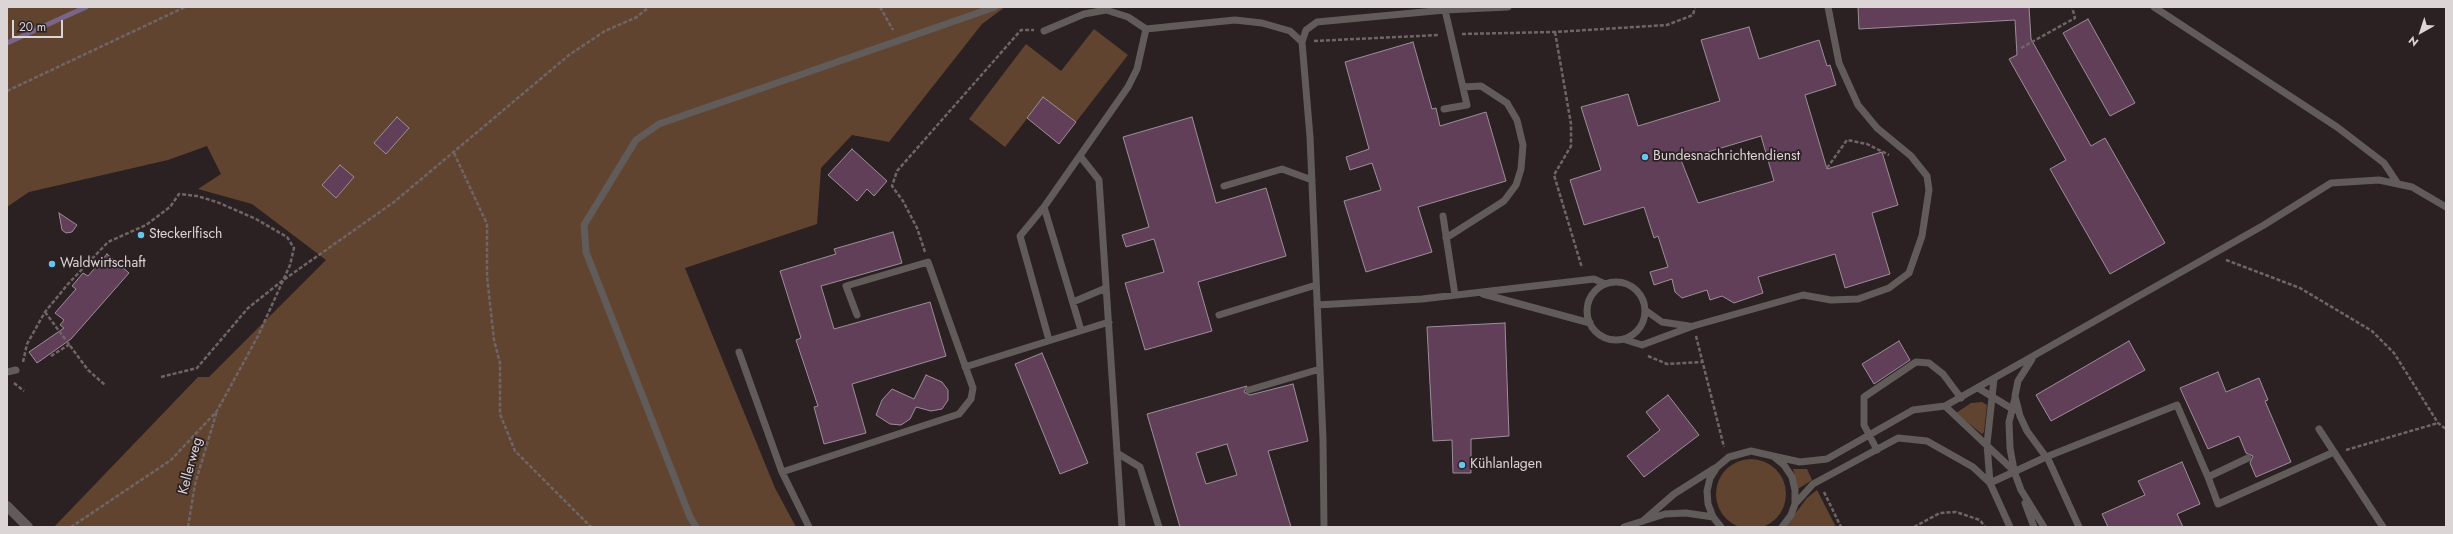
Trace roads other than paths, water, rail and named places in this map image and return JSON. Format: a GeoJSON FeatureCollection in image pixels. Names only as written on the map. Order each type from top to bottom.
{"type":"FeatureCollection","features":[{"type":"Feature","properties":{"kind":"street"},"geometry":{"type":"LineString","coordinates":[[7,506],[28,527]]}},
{"type":"Feature","properties":{"kind":"lane"},"geometry":{"type":"LineString","coordinates":[[696,527],[690,517],[586,252],[584,225],[636,140],[659,124],[995,7]]}},
{"type":"Feature","properties":{"kind":"lane"},"geometry":{"type":"LineString","coordinates":[[1324,527],[1320,369],[1312,180],[1302,42],[1306,30],[1317,22],[1444,10],[1508,7]]}},
{"type":"Feature","properties":{"kind":"lane"},"geometry":{"type":"LineString","coordinates":[[1605,284],[1593,294],[1589,300],[1587,308],[1590,323],[1600,335],[1611,339],[1623,339],[1642,345],[1693,326],[1803,295],[1831,300],[1858,299],[1889,288],[1909,273],[1922,236],[1929,190],[1927,176],[1910,156],[1877,128],[1858,105],[1840,63],[1828,7]]}},
{"type":"Feature","properties":{"kind":"lane"},"geometry":{"type":"LineString","coordinates":[[2154,7],[2337,127],[2384,163],[2398,184]]}},
{"type":"Feature","properties":{"kind":"lane"},"geometry":{"type":"LineString","coordinates":[[1044,31],[1084,14],[1106,10],[1128,17],[1146,29],[1235,20],[1262,23],[1290,31],[1302,42]]}},
{"type":"Feature","properties":{"kind":"lane"},"geometry":{"type":"LineString","coordinates":[[1444,10],[1452,34],[1468,105],[1444,109]]}},
{"type":"Feature","properties":{"kind":"lane"},"geometry":{"type":"LineString","coordinates":[[1049,340],[1020,236],[1044,207],[1128,87],[1139,62],[1146,29]]}},
{"type":"Feature","properties":{"kind":"lane"},"geometry":{"type":"LineString","coordinates":[[1446,238],[1504,201],[1516,185],[1521,169],[1523,145],[1517,120],[1507,104],[1481,86],[1463,87]]}},
{"type":"Feature","properties":{"kind":"lane"},"geometry":{"type":"LineString","coordinates":[[1080,156],[1099,180],[1122,527]]}},
{"type":"Feature","properties":{"kind":"lane"},"geometry":{"type":"LineString","coordinates":[[1224,186],[1282,170],[1312,180]]}},
{"type":"Feature","properties":{"kind":"lane"},"geometry":{"type":"LineString","coordinates":[[1643,521],[1674,494],[1717,467],[1729,457],[1751,451],[1800,462],[1827,459],[1913,410],[1945,406],[2264,225],[2331,183],[2379,180],[2412,187],[2446,207]]}},
{"type":"Feature","properties":{"kind":"lane"},"geometry":{"type":"LineString","coordinates":[[1044,207],[1082,330]]}},
{"type":"Feature","properties":{"kind":"lane"},"geometry":{"type":"LineString","coordinates":[[1443,216],[1455,295]]}},
{"type":"Feature","properties":{"kind":"lane"},"geometry":{"type":"LineString","coordinates":[[782,472],[959,414],[971,399],[973,388],[964,367],[928,262],[846,286],[857,315]]}},
{"type":"Feature","properties":{"kind":"lane"},"geometry":{"type":"LineString","coordinates":[[1317,305],[1422,299],[1594,279],[1605,284],[1621,282],[1635,289],[1644,302],[1645,310],[1644,318],[1637,331],[1623,339]]}},
{"type":"Feature","properties":{"kind":"lane"},"geometry":{"type":"LineString","coordinates":[[1220,315],[1316,285]]}},
{"type":"Feature","properties":{"kind":"lane"},"geometry":{"type":"LineString","coordinates":[[1073,302],[1106,288]]}},
{"type":"Feature","properties":{"kind":"lane"},"geometry":{"type":"LineString","coordinates":[[1478,292],[1590,323]]}},
{"type":"Feature","properties":{"kind":"lane"},"geometry":{"type":"LineString","coordinates":[[1645,310],[1662,322],[1693,326]]}},
{"type":"Feature","properties":{"kind":"lane"},"geometry":{"type":"LineString","coordinates":[[964,367],[1108,322]]}},
{"type":"Feature","properties":{"kind":"lane"},"geometry":{"type":"LineString","coordinates":[[739,352],[782,472],[809,527]]}},
{"type":"Feature","properties":{"kind":"lane"},"geometry":{"type":"LineString","coordinates":[[2033,357],[2018,381],[2009,422],[2010,448],[2014,470],[2034,527]]}},
{"type":"Feature","properties":{"kind":"lane"},"geometry":{"type":"LineString","coordinates":[[1877,450],[1864,425],[1864,398],[1916,362],[1929,363],[1943,374],[1961,398]]}},
{"type":"Feature","properties":{"kind":"lane"},"geometry":{"type":"LineString","coordinates":[[1249,390],[1320,369]]}},
{"type":"Feature","properties":{"kind":"lane"},"geometry":{"type":"LineString","coordinates":[[7,372],[16,370]]}},
{"type":"Feature","properties":{"kind":"lane"},"geometry":{"type":"LineString","coordinates":[[1994,379],[1994,396],[1987,444],[1990,483],[2010,527]]}},
{"type":"Feature","properties":{"kind":"lane"},"geometry":{"type":"LineString","coordinates":[[1978,388],[1994,396],[2012,408],[2020,416]]}},
{"type":"Feature","properties":{"kind":"lane"},"geometry":{"type":"LineString","coordinates":[[2015,396],[2020,416],[2028,431],[2046,456],[2079,527]]}},
{"type":"Feature","properties":{"kind":"lane"},"geometry":{"type":"LineString","coordinates":[[1990,483],[2014,470],[2046,456],[2177,405],[2208,476],[2218,504],[2334,452]]}},
{"type":"Feature","properties":{"kind":"lane"},"geometry":{"type":"LineString","coordinates":[[1945,406],[2014,470]]}},
{"type":"Feature","properties":{"kind":"lane"},"geometry":{"type":"LineString","coordinates":[[2319,429],[2383,527]]}},
{"type":"Feature","properties":{"kind":"lane"},"geometry":{"type":"LineString","coordinates":[[1795,504],[1813,484],[1898,438],[1927,441],[1973,466],[1990,483]]}},
{"type":"Feature","properties":{"kind":"lane"},"geometry":{"type":"LineString","coordinates":[[1117,453],[1140,467],[1159,527]]}},
{"type":"Feature","properties":{"kind":"lane"},"geometry":{"type":"LineString","coordinates":[[1773,456],[1784,465],[1792,477],[1795,490],[1795,504],[1791,515],[1782,527]]}},
{"type":"Feature","properties":{"kind":"lane"},"geometry":{"type":"LineString","coordinates":[[2208,476],[2248,458]]}},
{"type":"Feature","properties":{"kind":"lane"},"geometry":{"type":"LineString","coordinates":[[1717,467],[1710,478],[1707,491],[1708,504],[1712,517],[1721,527]]}},
{"type":"Feature","properties":{"kind":"lane"},"geometry":{"type":"LineString","coordinates":[[2021,490],[2042,524],[2049,527]]}},
{"type":"Feature","properties":{"kind":"lane"},"geometry":{"type":"LineString","coordinates":[[1624,527],[1665,514],[1686,513],[1712,517]]}},
{"type":"Feature","properties":{"kind":"waterway"},"geometry":{"type":"LineString","coordinates":[[7,43],[86,7]]}},
{"type":"Feature","properties":{"kind":"place","name":"Bundesnachrichtendienst"},"geometry":{"type":"Point","coordinates":[1645,157]}},
{"type":"Feature","properties":{"kind":"place","name":"Steckerlfisch"},"geometry":{"type":"Point","coordinates":[141,235]}},
{"type":"Feature","properties":{"kind":"place","name":"Waldwirtschaft"},"geometry":{"type":"Point","coordinates":[52,264]}},
{"type":"Feature","properties":{"kind":"place","name":"Kühlanlagen"},"geometry":{"type":"Point","coordinates":[1462,465]}}]}
